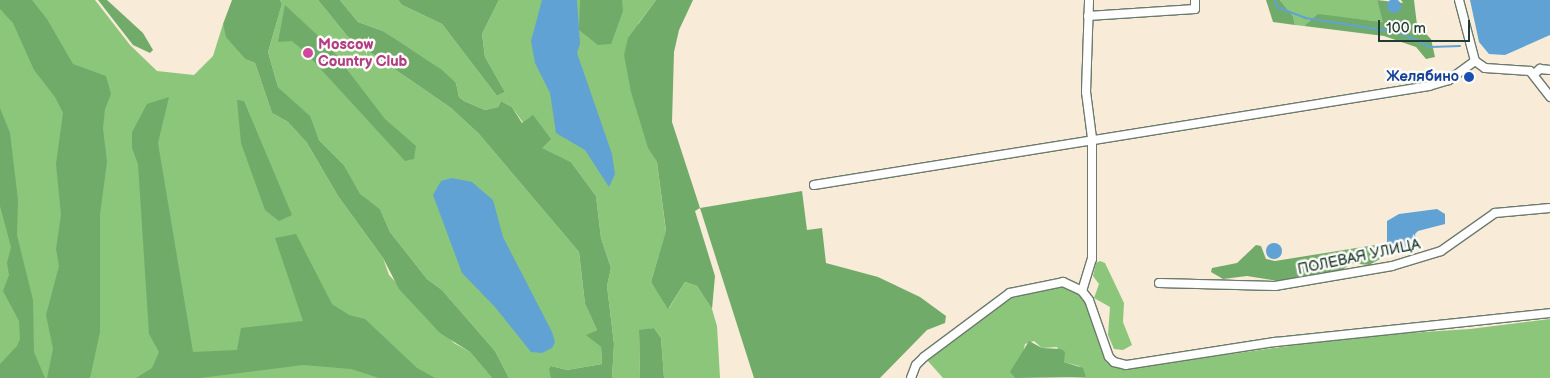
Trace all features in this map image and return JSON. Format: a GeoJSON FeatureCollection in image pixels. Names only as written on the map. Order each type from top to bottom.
{"type":"FeatureCollection","features":[{"type":"Feature","properties":{"kind":"street"},"geometry":{"type":"LineString","coordinates":[[1082,290],[1092,259],[1092,138],[1086,92],[1089,0]]}},
{"type":"Feature","properties":{"kind":"street"},"geometry":{"type":"LineString","coordinates":[[1088,16],[1195,10],[1194,0]]}},
{"type":"Feature","properties":{"kind":"street"},"geometry":{"type":"LineString","coordinates":[[1459,0],[1476,61],[1485,68],[1524,70],[1534,74],[1550,97]]}},
{"type":"Feature","properties":{"kind":"street"},"geometry":{"type":"LineString","coordinates":[[814,185],[1092,138],[1429,86],[1449,80],[1476,61]]}},
{"type":"Feature","properties":{"kind":"street"},"geometry":{"type":"LineString","coordinates":[[1534,74],[1540,69],[1550,70]]}},
{"type":"Feature","properties":{"kind":"street","name":"ПОЛЕВАЯ УЛИЦА"},"geometry":{"type":"LineString","coordinates":[[1159,283],[1275,286],[1382,268],[1441,251],[1495,213],[1550,208]]}},
{"type":"Feature","properties":{"kind":"street"},"geometry":{"type":"LineString","coordinates":[[911,378],[916,365],[924,358],[1010,293],[1063,282],[1082,290],[1089,300],[1109,357],[1114,362],[1126,365],[1284,341],[1550,313]]}},
{"type":"Feature","properties":{"kind":"green space"},"geometry":{"type":"Polygon","coordinates":[[[0,0],[95,0],[130,45],[157,71],[194,75],[213,56],[223,24],[227,37],[245,59],[255,63],[272,113],[288,122],[307,143],[338,196],[383,258],[389,275],[454,343],[470,352],[492,378],[0,378],[0,0]]]}},
{"type":"Feature","properties":{"kind":"green space"},"geometry":{"type":"Polygon","coordinates":[[[0,0],[32,0],[47,19],[73,64],[106,76],[111,94],[105,109],[103,128],[107,162],[100,214],[100,332],[90,378],[47,378],[53,349],[46,315],[59,266],[56,249],[61,215],[56,164],[63,113],[55,97],[34,70],[13,23],[0,9],[0,0]]]}},
{"type":"Feature","properties":{"kind":"green space"},"geometry":{"type":"Polygon","coordinates":[[[98,0],[107,0],[143,33],[153,50],[150,53],[133,45],[98,0]]]}},
{"type":"Feature","properties":{"kind":"green space"},"geometry":{"type":"Polygon","coordinates":[[[232,0],[280,0],[282,4],[268,52],[278,87],[310,116],[319,140],[344,165],[360,194],[380,209],[390,232],[427,279],[442,290],[495,351],[509,378],[492,378],[470,352],[440,333],[399,289],[383,258],[338,196],[307,143],[288,122],[272,113],[255,63],[245,59],[226,37],[223,24],[232,0]]]}},
{"type":"Feature","properties":{"kind":"green space","name":"Moscow Country Club"},"geometry":{"type":"Polygon","coordinates":[[[280,0],[318,0],[348,37],[451,108],[479,134],[579,252],[585,304],[597,330],[587,335],[601,347],[602,364],[567,370],[551,366],[551,378],[509,378],[495,351],[442,290],[427,279],[390,232],[380,209],[360,195],[344,165],[319,140],[309,116],[278,87],[268,52],[282,4],[280,0]]]}},
{"type":"Feature","properties":{"kind":"green space"},"geometry":{"type":"Polygon","coordinates":[[[318,0],[340,0],[358,22],[383,31],[442,70],[456,83],[459,97],[464,101],[485,110],[498,107],[501,101],[512,107],[522,123],[533,115],[551,139],[542,148],[571,162],[596,196],[601,238],[611,268],[607,286],[614,344],[612,378],[551,378],[549,369],[551,366],[567,370],[602,364],[601,347],[586,335],[597,330],[585,304],[579,252],[479,134],[451,108],[348,37],[318,0]]]}},
{"type":"Feature","properties":{"kind":"green space","name":"Moscow Country Club"},"geometry":{"type":"Polygon","coordinates":[[[340,0],[398,0],[402,5],[442,24],[497,96],[505,92],[485,57],[482,34],[499,0],[656,0],[638,24],[648,147],[657,162],[666,232],[651,282],[669,308],[685,282],[697,286],[712,309],[717,326],[720,378],[664,378],[661,338],[654,328],[639,331],[640,378],[612,378],[614,344],[607,286],[611,268],[601,238],[596,196],[571,162],[541,148],[512,107],[501,101],[498,107],[485,110],[464,101],[459,97],[456,83],[383,31],[358,22],[340,0]]]}},
{"type":"Feature","properties":{"kind":"green space"},"geometry":{"type":"Polygon","coordinates":[[[398,0],[499,0],[482,34],[485,57],[505,92],[497,96],[442,24],[402,5],[398,0]]]}},
{"type":"Feature","properties":{"kind":"green space"},"geometry":{"type":"Polygon","coordinates":[[[580,0],[622,0],[623,11],[611,44],[598,45],[579,30],[580,0]]]}},
{"type":"Feature","properties":{"kind":"green space"},"geometry":{"type":"Polygon","coordinates":[[[656,0],[693,0],[679,30],[674,52],[672,122],[700,208],[695,211],[715,276],[712,309],[697,286],[685,282],[668,309],[651,282],[666,231],[657,162],[648,148],[631,92],[624,55],[628,38],[656,0]]]}},
{"type":"Feature","properties":{"kind":"green space"},"geometry":{"type":"Polygon","coordinates":[[[1266,0],[1280,0],[1293,16],[1295,25],[1273,22],[1266,0]]]}},
{"type":"Feature","properties":{"kind":"green space"},"geometry":{"type":"Polygon","coordinates":[[[1280,0],[1377,0],[1384,22],[1318,15],[1304,26],[1295,25],[1293,16],[1280,0]]]}},
{"type":"Feature","properties":{"kind":"green space"},"geometry":{"type":"Polygon","coordinates":[[[1377,0],[1403,3],[1401,0],[1414,0],[1417,25],[1431,39],[1435,57],[1426,59],[1416,47],[1384,36],[1304,26],[1318,14],[1383,22],[1377,0]]]}},
{"type":"Feature","properties":{"kind":"green space"},"geometry":{"type":"Polygon","coordinates":[[[285,5],[329,46],[385,119],[416,146],[414,159],[405,161],[306,53],[292,41],[278,42],[285,5]]]}},
{"type":"Feature","properties":{"kind":"green space"},"geometry":{"type":"Polygon","coordinates":[[[169,97],[158,143],[193,352],[237,350],[241,328],[303,321],[275,238],[296,234],[332,304],[349,315],[365,319],[417,368],[435,378],[379,378],[351,369],[303,365],[200,378],[136,378],[152,368],[159,352],[149,334],[138,164],[132,148],[132,132],[147,104],[169,97]]]}},
{"type":"Feature","properties":{"kind":"green space"},"geometry":{"type":"Polygon","coordinates":[[[237,100],[244,101],[292,215],[279,221],[265,210],[241,143],[237,100]]]}},
{"type":"Feature","properties":{"kind":"green space"},"geometry":{"type":"Polygon","coordinates":[[[0,108],[10,133],[18,200],[17,235],[33,300],[34,352],[45,378],[0,378],[0,364],[17,346],[20,339],[19,321],[3,291],[9,275],[7,263],[11,247],[0,206],[0,108]]]}},
{"type":"Feature","properties":{"kind":"green space"},"geometry":{"type":"Polygon","coordinates":[[[802,191],[807,230],[822,228],[826,263],[878,277],[920,297],[946,316],[945,323],[927,330],[880,378],[754,378],[700,208],[802,191]]]}},
{"type":"Feature","properties":{"kind":"green space"},"geometry":{"type":"Polygon","coordinates":[[[1256,245],[1261,246],[1266,259],[1275,261],[1375,245],[1380,259],[1369,265],[1350,263],[1343,270],[1330,274],[1284,282],[1247,276],[1223,279],[1211,272],[1212,268],[1237,263],[1256,245]]]}},
{"type":"Feature","properties":{"kind":"green space"},"geometry":{"type":"Polygon","coordinates":[[[1100,261],[1105,263],[1124,303],[1123,322],[1132,345],[1123,350],[1114,349],[1108,335],[1110,307],[1094,298],[1099,284],[1093,276],[1096,263],[1100,261]]]}},
{"type":"Feature","properties":{"kind":"green space"},"geometry":{"type":"Polygon","coordinates":[[[1065,286],[1080,292],[1087,303],[1107,363],[1123,369],[1361,336],[1470,329],[1550,319],[1550,378],[1070,378],[1086,377],[1079,366],[1064,362],[1057,347],[1042,348],[1034,341],[1025,344],[1023,353],[1011,372],[1015,378],[943,378],[927,360],[1011,297],[1065,286]]]}},
{"type":"Feature","properties":{"kind":"green space"},"geometry":{"type":"Polygon","coordinates":[[[654,328],[661,338],[664,378],[640,378],[639,330],[654,328]]]}},
{"type":"Feature","properties":{"kind":"green space"},"geometry":{"type":"Polygon","coordinates":[[[1029,341],[1042,348],[1061,349],[1065,352],[1064,362],[1083,368],[1086,377],[1015,378],[1010,372],[1029,341]]]}},
{"type":"Feature","properties":{"kind":"water"},"geometry":{"type":"Polygon","coordinates":[[[1391,-1],[1397,-1],[1401,6],[1397,13],[1391,13],[1387,9],[1387,3],[1391,-1]]]}},
{"type":"Feature","properties":{"kind":"water"},"geometry":{"type":"Polygon","coordinates":[[[542,0],[577,0],[580,44],[577,53],[612,154],[615,174],[609,187],[585,150],[556,133],[550,93],[535,63],[531,41],[542,0]]]}},
{"type":"Feature","properties":{"kind":"water"},"geometry":{"type":"Polygon","coordinates":[[[1470,0],[1550,0],[1550,35],[1505,55],[1489,54],[1479,42],[1470,0]]]}},
{"type":"Feature","properties":{"kind":"water"},"geometry":{"type":"Polygon","coordinates":[[[452,178],[472,182],[493,200],[503,237],[552,332],[555,342],[552,348],[542,353],[531,352],[495,307],[462,273],[433,195],[441,181],[452,178]]]}},
{"type":"Feature","properties":{"kind":"water"},"geometry":{"type":"Polygon","coordinates":[[[1437,209],[1445,214],[1445,224],[1418,231],[1415,234],[1417,248],[1395,253],[1387,250],[1387,221],[1399,214],[1437,209]]]}},
{"type":"Feature","properties":{"kind":"water"},"geometry":{"type":"Polygon","coordinates":[[[1274,243],[1282,251],[1274,259],[1266,251],[1274,243]]]}},
{"type":"Feature","properties":{"kind":"waterway"},"geometry":{"type":"LineString","coordinates":[[1275,0],[1277,7],[1305,18],[1401,33],[1430,47],[1460,46]]}},
{"type":"Feature","properties":{"kind":"place","name":"Moscow Country Club"},"geometry":{"type":"Point","coordinates":[308,53]}},
{"type":"Feature","properties":{"kind":"place","name":"Желябино"},"geometry":{"type":"Point","coordinates":[1469,77]}}]}
